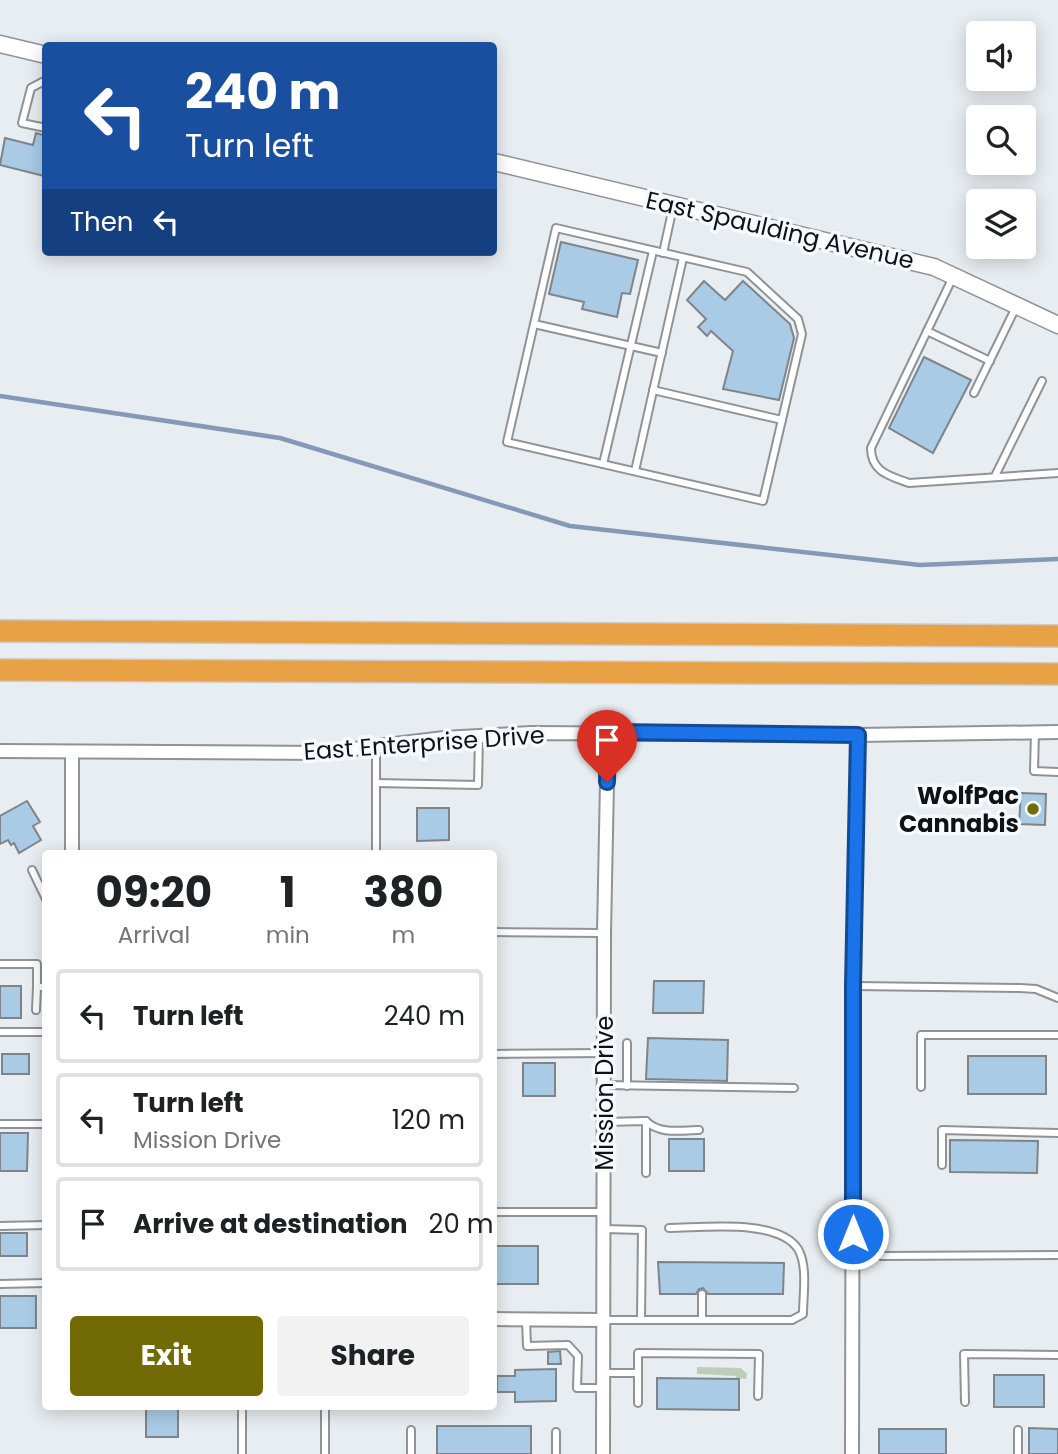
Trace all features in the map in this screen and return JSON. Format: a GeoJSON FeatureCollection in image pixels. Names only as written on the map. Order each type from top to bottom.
{"type":"FeatureCollection","features":[{"type":"Feature","properties":{"kind":"highway"},"geometry":{"type":"LineString","coordinates":[[0,631],[1058,636]]}},
{"type":"Feature","properties":{"kind":"highway"},"geometry":{"type":"LineString","coordinates":[[0,671],[1058,674]]}},
{"type":"Feature","properties":{"kind":"street"},"geometry":{"type":"LineString","coordinates":[[0,44],[42,54]]}},
{"type":"Feature","properties":{"kind":"street","name":"East Spaulding Avenue"},"geometry":{"type":"LineString","coordinates":[[497,163],[934,267],[1058,325]]}},
{"type":"Feature","properties":{"kind":"street","name":"East Enterprise Drive"},"geometry":{"type":"LineString","coordinates":[[0,751],[321,753],[480,736],[608,732],[858,735],[1058,732]]}},
{"type":"Feature","properties":{"kind":"street","name":"Mission Drive"},"geometry":{"type":"LineString","coordinates":[[603,1454],[604,933],[608,732]]}},
{"type":"Feature","properties":{"kind":"street"},"geometry":{"type":"LineString","coordinates":[[852,1454],[853,986],[858,735]]}},
{"type":"Feature","properties":{"kind":"street"},"geometry":{"type":"LineString","coordinates":[[72,752],[72,850]]}},
{"type":"Feature","properties":{"kind":"street"},"geometry":{"type":"LineString","coordinates":[[497,1319],[603,1320]]}},
{"type":"Feature","properties":{"kind":"lane"},"geometry":{"type":"LineString","coordinates":[[42,82],[31,88],[22,122],[42,127]]}},
{"type":"Feature","properties":{"kind":"lane"},"geometry":{"type":"LineString","coordinates":[[663,253],[674,205]]}},
{"type":"Feature","properties":{"kind":"lane"},"geometry":{"type":"LineString","coordinates":[[556,228],[663,253],[747,272],[798,319],[802,334],[763,501],[507,442],[556,228]]}},
{"type":"Feature","properties":{"kind":"lane"},"geometry":{"type":"LineString","coordinates":[[603,464],[653,251]]}},
{"type":"Feature","properties":{"kind":"lane"},"geometry":{"type":"LineString","coordinates":[[635,471],[683,258]]}},
{"type":"Feature","properties":{"kind":"lane"},"geometry":{"type":"LineString","coordinates":[[954,275],[871,448],[871,458],[876,467],[886,474],[909,482],[1058,473]]}},
{"type":"Feature","properties":{"kind":"lane"},"geometry":{"type":"LineString","coordinates":[[974,393],[1017,306]]}},
{"type":"Feature","properties":{"kind":"lane"},"geometry":{"type":"LineString","coordinates":[[534,324],[662,354]]}},
{"type":"Feature","properties":{"kind":"lane"},"geometry":{"type":"LineString","coordinates":[[927,331],[990,361]]}},
{"type":"Feature","properties":{"kind":"lane"},"geometry":{"type":"LineString","coordinates":[[995,477],[1042,381]]}},
{"type":"Feature","properties":{"kind":"lane"},"geometry":{"type":"LineString","coordinates":[[653,390],[782,420]]}},
{"type":"Feature","properties":{"kind":"lane"},"geometry":{"type":"LineString","coordinates":[[1035,732],[1034,771],[1058,772]]}},
{"type":"Feature","properties":{"kind":"lane"},"geometry":{"type":"LineString","coordinates":[[376,783],[478,785],[480,736]]}},
{"type":"Feature","properties":{"kind":"lane"},"geometry":{"type":"LineString","coordinates":[[376,747],[376,850]]}},
{"type":"Feature","properties":{"kind":"lane"},"geometry":{"type":"LineString","coordinates":[[32,870],[42,891]]}},
{"type":"Feature","properties":{"kind":"lane"},"geometry":{"type":"LineString","coordinates":[[497,932],[604,933]]}},
{"type":"Feature","properties":{"kind":"lane"},"geometry":{"type":"LineString","coordinates":[[0,964],[37,964],[36,1010]]}},
{"type":"Feature","properties":{"kind":"lane"},"geometry":{"type":"LineString","coordinates":[[853,986],[1020,988],[1036,989],[1058,998]]}},
{"type":"Feature","properties":{"kind":"lane"},"geometry":{"type":"LineString","coordinates":[[37,987],[42,987]]}},
{"type":"Feature","properties":{"kind":"lane"},"geometry":{"type":"LineString","coordinates":[[0,1032],[42,1032]]}},
{"type":"Feature","properties":{"kind":"lane"},"geometry":{"type":"LineString","coordinates":[[921,1087],[921,1035],[1058,1035]]}},
{"type":"Feature","properties":{"kind":"lane"},"geometry":{"type":"LineString","coordinates":[[627,1043],[627,1086]]}},
{"type":"Feature","properties":{"kind":"lane"},"geometry":{"type":"LineString","coordinates":[[497,1054],[604,1053]]}},
{"type":"Feature","properties":{"kind":"lane"},"geometry":{"type":"LineString","coordinates":[[604,1085],[794,1087]]}},
{"type":"Feature","properties":{"kind":"lane"},"geometry":{"type":"LineString","coordinates":[[604,1122],[646,1121],[657,1129],[699,1130]]}},
{"type":"Feature","properties":{"kind":"lane"},"geometry":{"type":"LineString","coordinates":[[646,1121],[646,1173]]}},
{"type":"Feature","properties":{"kind":"lane"},"geometry":{"type":"LineString","coordinates":[[0,1125],[42,1124]]}},
{"type":"Feature","properties":{"kind":"lane"},"geometry":{"type":"LineString","coordinates":[[942,1165],[942,1130],[1058,1133]]}},
{"type":"Feature","properties":{"kind":"lane"},"geometry":{"type":"LineString","coordinates":[[497,1212],[604,1212]]}},
{"type":"Feature","properties":{"kind":"lane"},"geometry":{"type":"LineString","coordinates":[[0,1226],[42,1225]]}},
{"type":"Feature","properties":{"kind":"lane"},"geometry":{"type":"LineString","coordinates":[[603,1320],[797,1318],[803,1314],[803,1264],[799,1250],[791,1242],[772,1231],[750,1228],[669,1228]]}},
{"type":"Feature","properties":{"kind":"lane"},"geometry":{"type":"LineString","coordinates":[[604,1229],[642,1230],[641,1320]]}},
{"type":"Feature","properties":{"kind":"lane"},"geometry":{"type":"LineString","coordinates":[[881,1256],[1058,1255]]}},
{"type":"Feature","properties":{"kind":"lane"},"geometry":{"type":"LineString","coordinates":[[0,1284],[42,1283]]}},
{"type":"Feature","properties":{"kind":"lane"},"geometry":{"type":"LineString","coordinates":[[702,1294],[702,1320]]}},
{"type":"Feature","properties":{"kind":"lane"},"geometry":{"type":"LineString","coordinates":[[526,1320],[527,1346],[568,1345],[578,1356],[577,1388],[603,1388]]}},
{"type":"Feature","properties":{"kind":"lane"},"geometry":{"type":"LineString","coordinates":[[638,1404],[638,1353],[759,1354],[758,1396]]}},
{"type":"Feature","properties":{"kind":"lane"},"geometry":{"type":"LineString","coordinates":[[965,1402],[964,1354],[1058,1355]]}},
{"type":"Feature","properties":{"kind":"lane"},"geometry":{"type":"LineString","coordinates":[[603,1373],[638,1373]]}},
{"type":"Feature","properties":{"kind":"lane"},"geometry":{"type":"LineString","coordinates":[[242,1410],[242,1454]]}},
{"type":"Feature","properties":{"kind":"lane"},"geometry":{"type":"LineString","coordinates":[[325,1410],[325,1454]]}},
{"type":"Feature","properties":{"kind":"lane"},"geometry":{"type":"LineString","coordinates":[[411,1430],[411,1454]]}},
{"type":"Feature","properties":{"kind":"lane"},"geometry":{"type":"LineString","coordinates":[[1018,1430],[1018,1454]]}},
{"type":"Feature","properties":{"kind":"lane"},"geometry":{"type":"LineString","coordinates":[[556,1432],[556,1454]]}},
{"type":"Feature","properties":{"kind":"green space"},"geometry":{"type":"Polygon","coordinates":[[[697,1367],[741,1368],[747,1374],[746,1379],[697,1374],[697,1367]]]}},
{"type":"Feature","properties":{"kind":"building"},"geometry":{"type":"Polygon","coordinates":[[[36,133],[42,135],[42,176],[0,165],[5,138],[33,145],[36,133]]]}},
{"type":"Feature","properties":{"kind":"building"},"geometry":{"type":"Polygon","coordinates":[[[561,242],[638,260],[630,294],[622,293],[617,317],[582,309],[584,302],[549,294],[561,242]]]}},
{"type":"Feature","properties":{"kind":"building"},"geometry":{"type":"Polygon","coordinates":[[[704,281],[725,300],[743,281],[790,324],[794,338],[779,400],[723,389],[733,351],[711,331],[707,336],[698,327],[706,319],[687,300],[704,281]]]}},
{"type":"Feature","properties":{"kind":"building"},"geometry":{"type":"Polygon","coordinates":[[[924,357],[971,380],[933,453],[889,428],[924,357]]]}},
{"type":"Feature","properties":{"kind":"building","name":"WolfPac Cannabis"},"geometry":{"type":"Polygon","coordinates":[[[1021,793],[1046,794],[1045,825],[1019,824],[1021,793]]]}},
{"type":"Feature","properties":{"kind":"building"},"geometry":{"type":"Polygon","coordinates":[[[27,801],[40,822],[33,826],[41,840],[19,853],[14,843],[11,845],[8,840],[0,844],[0,816],[27,801]]]}},
{"type":"Feature","properties":{"kind":"building"},"geometry":{"type":"Polygon","coordinates":[[[417,808],[449,808],[449,840],[417,841],[417,808]]]}},
{"type":"Feature","properties":{"kind":"building"},"geometry":{"type":"Polygon","coordinates":[[[654,981],[704,981],[703,1013],[653,1013],[654,981]]]}},
{"type":"Feature","properties":{"kind":"building"},"geometry":{"type":"Polygon","coordinates":[[[0,986],[21,986],[21,1018],[0,1018],[0,986]]]}},
{"type":"Feature","properties":{"kind":"building"},"geometry":{"type":"Polygon","coordinates":[[[648,1038],[728,1040],[727,1081],[646,1079],[648,1038]]]}},
{"type":"Feature","properties":{"kind":"building"},"geometry":{"type":"Polygon","coordinates":[[[2,1054],[29,1054],[29,1074],[2,1074],[2,1054]]]}},
{"type":"Feature","properties":{"kind":"building"},"geometry":{"type":"Polygon","coordinates":[[[968,1056],[1046,1056],[1046,1094],[968,1094],[968,1056]]]}},
{"type":"Feature","properties":{"kind":"building"},"geometry":{"type":"Polygon","coordinates":[[[523,1063],[555,1063],[555,1096],[523,1096],[523,1063]]]}},
{"type":"Feature","properties":{"kind":"building"},"geometry":{"type":"Polygon","coordinates":[[[0,1133],[28,1133],[27,1171],[0,1171],[0,1133]]]}},
{"type":"Feature","properties":{"kind":"building"},"geometry":{"type":"Polygon","coordinates":[[[669,1139],[704,1139],[704,1171],[669,1171],[669,1139]]]}},
{"type":"Feature","properties":{"kind":"building"},"geometry":{"type":"Polygon","coordinates":[[[950,1140],[1038,1141],[1037,1173],[950,1172],[950,1140]]]}},
{"type":"Feature","properties":{"kind":"building"},"geometry":{"type":"Polygon","coordinates":[[[0,1233],[27,1233],[27,1256],[0,1256],[0,1233]]]}},
{"type":"Feature","properties":{"kind":"building"},"geometry":{"type":"Polygon","coordinates":[[[497,1246],[538,1246],[538,1284],[497,1284],[497,1246]]]}},
{"type":"Feature","properties":{"kind":"building"},"geometry":{"type":"Polygon","coordinates":[[[658,1262],[784,1263],[783,1294],[708,1294],[703,1288],[696,1294],[660,1294],[658,1262]]]}},
{"type":"Feature","properties":{"kind":"building"},"geometry":{"type":"Polygon","coordinates":[[[0,1296],[36,1296],[36,1328],[0,1328],[0,1296]]]}},
{"type":"Feature","properties":{"kind":"building"},"geometry":{"type":"Polygon","coordinates":[[[560,1351],[561,1364],[548,1364],[548,1352],[560,1351]]]}},
{"type":"Feature","properties":{"kind":"building"},"geometry":{"type":"Polygon","coordinates":[[[556,1369],[556,1401],[515,1402],[515,1392],[497,1392],[497,1376],[515,1376],[515,1370],[556,1369]]]}},
{"type":"Feature","properties":{"kind":"building"},"geometry":{"type":"Polygon","coordinates":[[[994,1375],[1044,1375],[1044,1407],[994,1407],[994,1375]]]}},
{"type":"Feature","properties":{"kind":"building"},"geometry":{"type":"Polygon","coordinates":[[[657,1378],[739,1379],[739,1410],[657,1409],[657,1378]]]}},
{"type":"Feature","properties":{"kind":"building"},"geometry":{"type":"Polygon","coordinates":[[[146,1410],[178,1410],[178,1437],[146,1437],[146,1410]]]}},
{"type":"Feature","properties":{"kind":"building"},"geometry":{"type":"Polygon","coordinates":[[[437,1426],[531,1426],[531,1454],[437,1454],[437,1426]]]}},
{"type":"Feature","properties":{"kind":"building"},"geometry":{"type":"Polygon","coordinates":[[[1029,1428],[1058,1429],[1058,1454],[1029,1454],[1029,1428]]]}},
{"type":"Feature","properties":{"kind":"building"},"geometry":{"type":"Polygon","coordinates":[[[879,1429],[946,1429],[946,1454],[879,1454],[879,1429]]]}},
{"type":"Feature","properties":{"kind":"waterway"},"geometry":{"type":"LineString","coordinates":[[0,396],[280,438],[570,526],[920,565],[1058,559]]}},
{"type":"Feature","properties":{"kind":"place","name":"WolfPac Cannabis"},"geometry":{"type":"Point","coordinates":[1033,809]}},
{"type":"Feature","properties":{"kind":"route"},"geometry":{"type":"LineString","coordinates":[[607,782],[608,732],[858,735],[853,986],[853,1234]]}}]}
